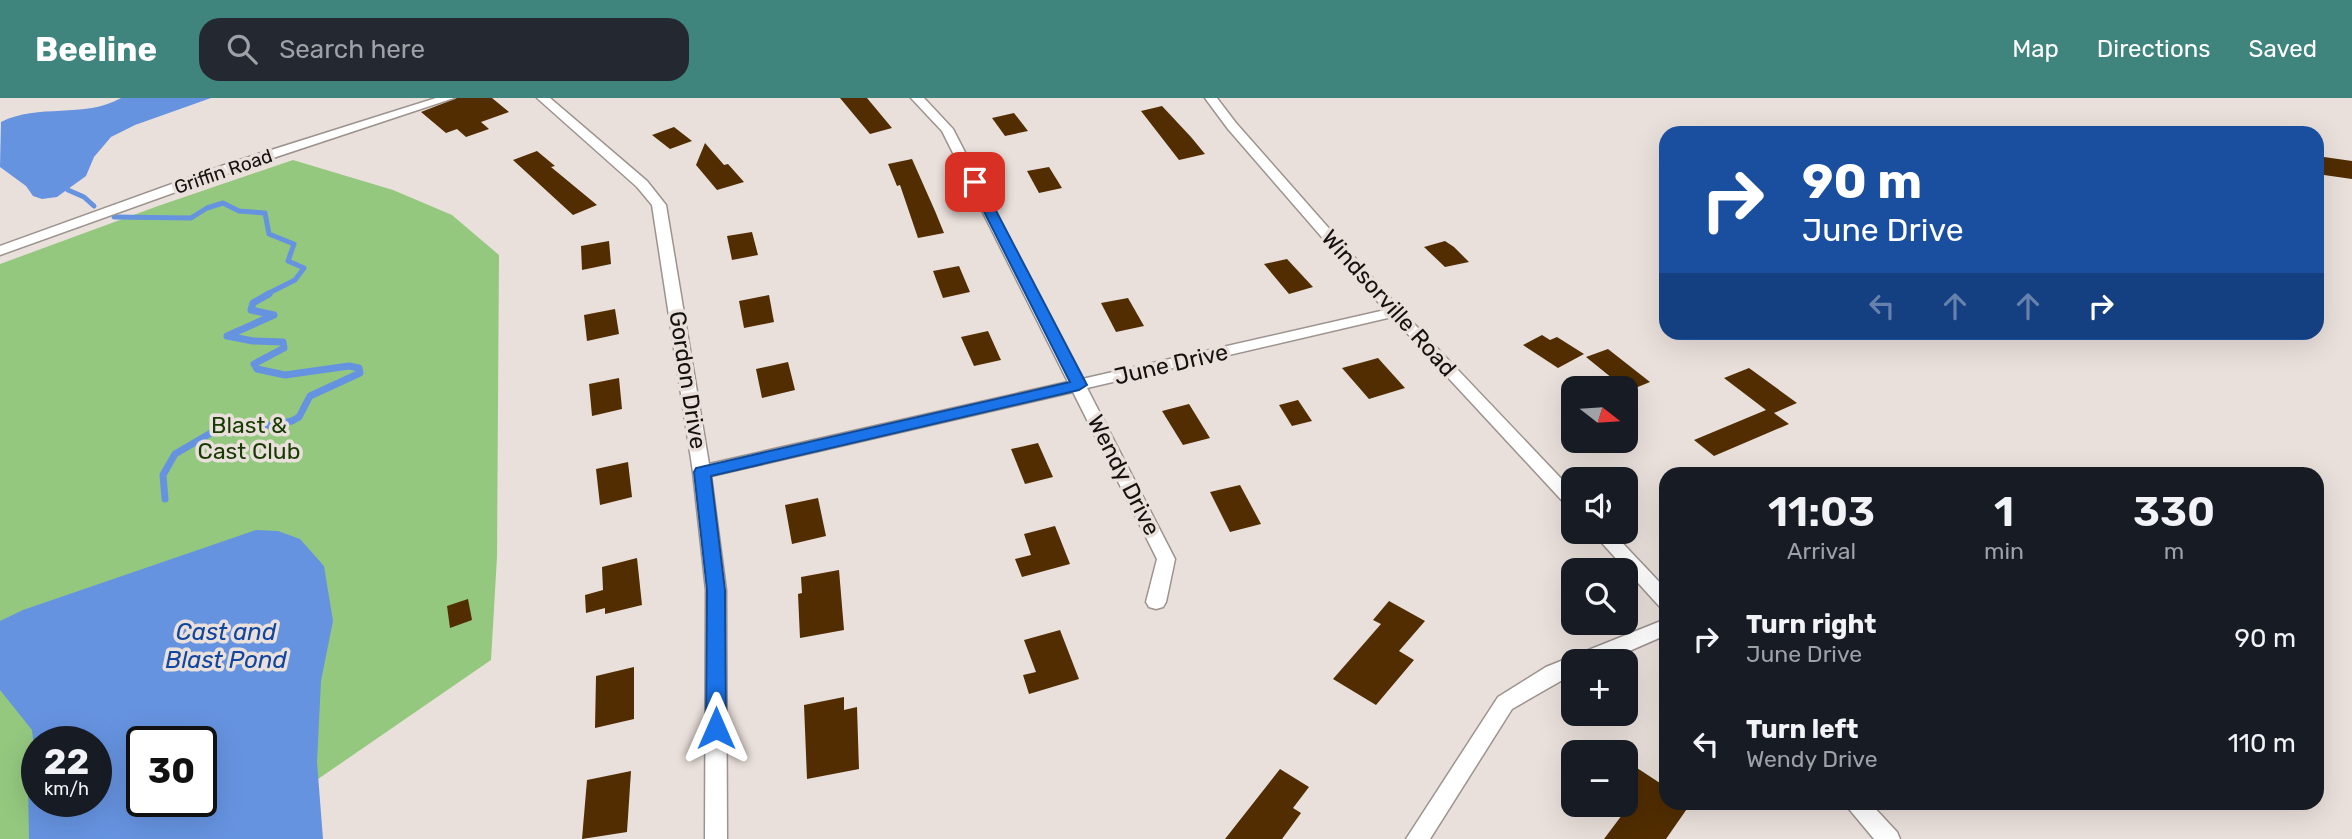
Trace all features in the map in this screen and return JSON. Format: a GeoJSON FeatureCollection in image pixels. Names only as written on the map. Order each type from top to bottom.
{"type":"FeatureCollection","features":[{"type":"Feature","properties":{"kind":"street","name":"Griffin Road"},"geometry":{"type":"LineString","coordinates":[[0,251],[234,166],[448,98]]}},
{"type":"Feature","properties":{"kind":"street","name":"Gordon Drive"},"geometry":{"type":"LineString","coordinates":[[543,98],[642,184],[659,205],[702,472],[716,590],[716,839]]}},
{"type":"Feature","properties":{"kind":"street","name":"Wendy Drive"},"geometry":{"type":"LineString","coordinates":[[917,98],[947,129],[1166,559],[1156,602]]}},
{"type":"Feature","properties":{"kind":"street","name":"Windsorville Road"},"geometry":{"type":"LineString","coordinates":[[1211,98],[1232,126],[1395,312],[1561,489]]}},
{"type":"Feature","properties":{"kind":"street","name":"June Drive"},"geometry":{"type":"LineString","coordinates":[[702,472],[1395,312]]}},
{"type":"Feature","properties":{"kind":"street"},"geometry":{"type":"LineString","coordinates":[[1612,544],[1659,594]]}},
{"type":"Feature","properties":{"kind":"street"},"geometry":{"type":"LineString","coordinates":[[1613,649],[1659,630]]}},
{"type":"Feature","properties":{"kind":"street"},"geometry":{"type":"LineString","coordinates":[[1417,839],[1505,703],[1561,670]]}},
{"type":"Feature","properties":{"kind":"street"},"geometry":{"type":"LineString","coordinates":[[1862,810],[1889,839]]}},
{"type":"Feature","properties":{"kind":"green space","name":"Blast & Cast Club"},"geometry":{"type":"Polygon","coordinates":[[[293,160],[393,190],[452,215],[499,255],[497,557],[491,660],[244,830],[242,839],[0,839],[0,264],[293,160]]]}},
{"type":"Feature","properties":{"kind":"water"},"geometry":{"type":"Polygon","coordinates":[[[121,98],[211,98],[135,125],[111,137],[94,157],[86,176],[57,197],[42,199],[33,196],[26,186],[0,167],[1,122],[30,113],[92,108],[121,98]]]}},
{"type":"Feature","properties":{"kind":"water","name":"Cast and Blast Pond"},"geometry":{"type":"Polygon","coordinates":[[[256,530],[278,531],[300,539],[324,566],[333,621],[321,681],[317,762],[323,839],[29,839],[29,817],[112,817],[112,726],[29,726],[0,690],[0,621],[23,610],[256,530]]]}},
{"type":"Feature","properties":{"kind":"building"},"geometry":{"type":"Polygon","coordinates":[[[457,98],[492,98],[509,112],[481,122],[489,129],[466,137],[457,129],[446,133],[421,112],[457,98]]]}},
{"type":"Feature","properties":{"kind":"building"},"geometry":{"type":"Polygon","coordinates":[[[840,98],[867,98],[892,128],[870,134],[840,98]]]}},
{"type":"Feature","properties":{"kind":"building"},"geometry":{"type":"Polygon","coordinates":[[[1162,106],[1205,154],[1179,160],[1141,111],[1162,106]]]}},
{"type":"Feature","properties":{"kind":"building"},"geometry":{"type":"Polygon","coordinates":[[[1014,113],[1028,131],[1005,136],[992,118],[1014,113]]]}},
{"type":"Feature","properties":{"kind":"building"},"geometry":{"type":"Polygon","coordinates":[[[674,127],[692,141],[670,149],[652,135],[674,127]]]}},
{"type":"Feature","properties":{"kind":"building"},"geometry":{"type":"Polygon","coordinates":[[[705,143],[724,165],[728,164],[744,182],[717,190],[696,165],[705,143]]]}},
{"type":"Feature","properties":{"kind":"building"},"geometry":{"type":"Polygon","coordinates":[[[537,151],[555,166],[551,167],[597,205],[573,215],[513,160],[537,151]]]}},
{"type":"Feature","properties":{"kind":"building"},"geometry":{"type":"Polygon","coordinates":[[[2324,157],[2352,161],[2352,179],[2324,175],[2324,157]]]}},
{"type":"Feature","properties":{"kind":"building"},"geometry":{"type":"Polygon","coordinates":[[[912,159],[944,233],[918,238],[900,185],[897,186],[888,164],[912,159]]]}},
{"type":"Feature","properties":{"kind":"building"},"geometry":{"type":"Polygon","coordinates":[[[1049,167],[1062,188],[1039,193],[1027,171],[1049,167]]]}},
{"type":"Feature","properties":{"kind":"building"},"geometry":{"type":"Polygon","coordinates":[[[752,232],[758,255],[732,260],[727,236],[752,232]]]}},
{"type":"Feature","properties":{"kind":"building"},"geometry":{"type":"Polygon","coordinates":[[[609,241],[611,264],[582,270],[581,246],[609,241]]]}},
{"type":"Feature","properties":{"kind":"building"},"geometry":{"type":"Polygon","coordinates":[[[1445,241],[1469,262],[1445,267],[1424,247],[1445,241]]]}},
{"type":"Feature","properties":{"kind":"building"},"geometry":{"type":"Polygon","coordinates":[[[1287,259],[1313,287],[1289,294],[1264,264],[1287,259]]]}},
{"type":"Feature","properties":{"kind":"building"},"geometry":{"type":"Polygon","coordinates":[[[959,266],[970,292],[943,298],[933,271],[959,266]]]}},
{"type":"Feature","properties":{"kind":"building"},"geometry":{"type":"Polygon","coordinates":[[[769,295],[774,322],[744,328],[739,301],[769,295]]]}},
{"type":"Feature","properties":{"kind":"building"},"geometry":{"type":"Polygon","coordinates":[[[1128,298],[1144,326],[1116,332],[1101,303],[1128,298]]]}},
{"type":"Feature","properties":{"kind":"building"},"geometry":{"type":"Polygon","coordinates":[[[615,309],[619,334],[587,341],[584,315],[615,309]]]}},
{"type":"Feature","properties":{"kind":"building"},"geometry":{"type":"Polygon","coordinates":[[[988,331],[1001,360],[974,366],[961,337],[988,331]]]}},
{"type":"Feature","properties":{"kind":"building"},"geometry":{"type":"Polygon","coordinates":[[[1542,335],[1550,340],[1557,337],[1584,354],[1558,368],[1523,345],[1542,335]]]}},
{"type":"Feature","properties":{"kind":"building"},"geometry":{"type":"Polygon","coordinates":[[[1608,349],[1650,382],[1638,387],[1638,376],[1609,376],[1586,357],[1608,349]]]}},
{"type":"Feature","properties":{"kind":"building"},"geometry":{"type":"Polygon","coordinates":[[[1378,358],[1405,388],[1369,399],[1342,368],[1378,358]]]}},
{"type":"Feature","properties":{"kind":"building"},"geometry":{"type":"Polygon","coordinates":[[[788,362],[795,390],[762,398],[756,369],[788,362]]]}},
{"type":"Feature","properties":{"kind":"building"},"geometry":{"type":"Polygon","coordinates":[[[1749,368],[1797,403],[1774,413],[1789,424],[1714,456],[1694,440],[1766,410],[1724,378],[1749,368]]]}},
{"type":"Feature","properties":{"kind":"building"},"geometry":{"type":"Polygon","coordinates":[[[619,378],[622,409],[592,416],[589,384],[619,378]]]}},
{"type":"Feature","properties":{"kind":"building"},"geometry":{"type":"Polygon","coordinates":[[[1298,400],[1312,421],[1292,426],[1279,405],[1298,400]]]}},
{"type":"Feature","properties":{"kind":"building"},"geometry":{"type":"Polygon","coordinates":[[[1189,404],[1210,438],[1183,445],[1162,411],[1189,404]]]}},
{"type":"Feature","properties":{"kind":"building"},"geometry":{"type":"Polygon","coordinates":[[[1038,443],[1053,477],[1025,484],[1011,449],[1038,443]]]}},
{"type":"Feature","properties":{"kind":"building"},"geometry":{"type":"Polygon","coordinates":[[[628,462],[632,497],[600,505],[596,469],[628,462]]]}},
{"type":"Feature","properties":{"kind":"building"},"geometry":{"type":"Polygon","coordinates":[[[1240,485],[1261,524],[1230,532],[1210,492],[1240,485]]]}},
{"type":"Feature","properties":{"kind":"building"},"geometry":{"type":"Polygon","coordinates":[[[818,498],[826,536],[792,544],[785,505],[818,498]]]}},
{"type":"Feature","properties":{"kind":"building"},"geometry":{"type":"Polygon","coordinates":[[[1055,526],[1070,564],[1022,577],[1015,559],[1031,555],[1024,534],[1055,526]]]}},
{"type":"Feature","properties":{"kind":"building"},"geometry":{"type":"Polygon","coordinates":[[[637,558],[642,605],[605,614],[605,608],[586,613],[585,595],[603,590],[602,567],[637,558]]]}},
{"type":"Feature","properties":{"kind":"building"},"geometry":{"type":"Polygon","coordinates":[[[839,570],[844,630],[800,638],[798,594],[802,593],[801,577],[839,570]]]}},
{"type":"Feature","properties":{"kind":"building"},"geometry":{"type":"Polygon","coordinates":[[[468,599],[472,620],[450,628],[447,606],[468,599]]]}},
{"type":"Feature","properties":{"kind":"building"},"geometry":{"type":"Polygon","coordinates":[[[1389,601],[1425,621],[1399,651],[1414,660],[1376,705],[1333,679],[1381,624],[1373,620],[1389,601]]]}},
{"type":"Feature","properties":{"kind":"building"},"geometry":{"type":"Polygon","coordinates":[[[1060,630],[1079,679],[1029,694],[1023,675],[1036,672],[1024,640],[1060,630]]]}},
{"type":"Feature","properties":{"kind":"building"},"geometry":{"type":"Polygon","coordinates":[[[634,667],[634,719],[595,728],[596,676],[634,667]]]}},
{"type":"Feature","properties":{"kind":"building"},"geometry":{"type":"Polygon","coordinates":[[[844,697],[844,710],[857,707],[859,769],[807,779],[804,705],[844,697]]]}},
{"type":"Feature","properties":{"kind":"building"},"geometry":{"type":"Polygon","coordinates":[[[1280,769],[1309,787],[1293,808],[1301,813],[1282,839],[1225,839],[1280,769]]]}},
{"type":"Feature","properties":{"kind":"building"},"geometry":{"type":"Polygon","coordinates":[[[1638,769],[1659,782],[1659,810],[1686,810],[1666,839],[1604,839],[1620,817],[1638,817],[1638,769]]]}},
{"type":"Feature","properties":{"kind":"building"},"geometry":{"type":"Polygon","coordinates":[[[631,771],[627,832],[582,839],[587,780],[631,771]]]}},
{"type":"Feature","properties":{"kind":"waterway"},"geometry":{"type":"LineString","coordinates":[[68,190],[84,197],[94,206]]}},
{"type":"Feature","properties":{"kind":"waterway"},"geometry":{"type":"LineString","coordinates":[[114,217],[191,218],[207,208],[223,203],[239,211],[265,213],[269,234],[294,244],[288,261],[304,268],[295,280],[265,295]]}},
{"type":"Feature","properties":{"kind":"waterway"},"geometry":{"type":"LineString","coordinates":[[165,499],[163,475],[175,454],[211,433],[239,431],[292,421],[299,417],[310,396],[360,373],[359,368],[349,366],[285,375],[257,369],[254,364],[284,348],[283,342],[253,341],[227,336],[274,315],[251,310],[253,303],[269,294]]}},
{"type":"Feature","properties":{"kind":"route"},"geometry":{"type":"LineString","coordinates":[[716,728],[716,590],[702,472],[1079,385],[975,182]]}}]}
